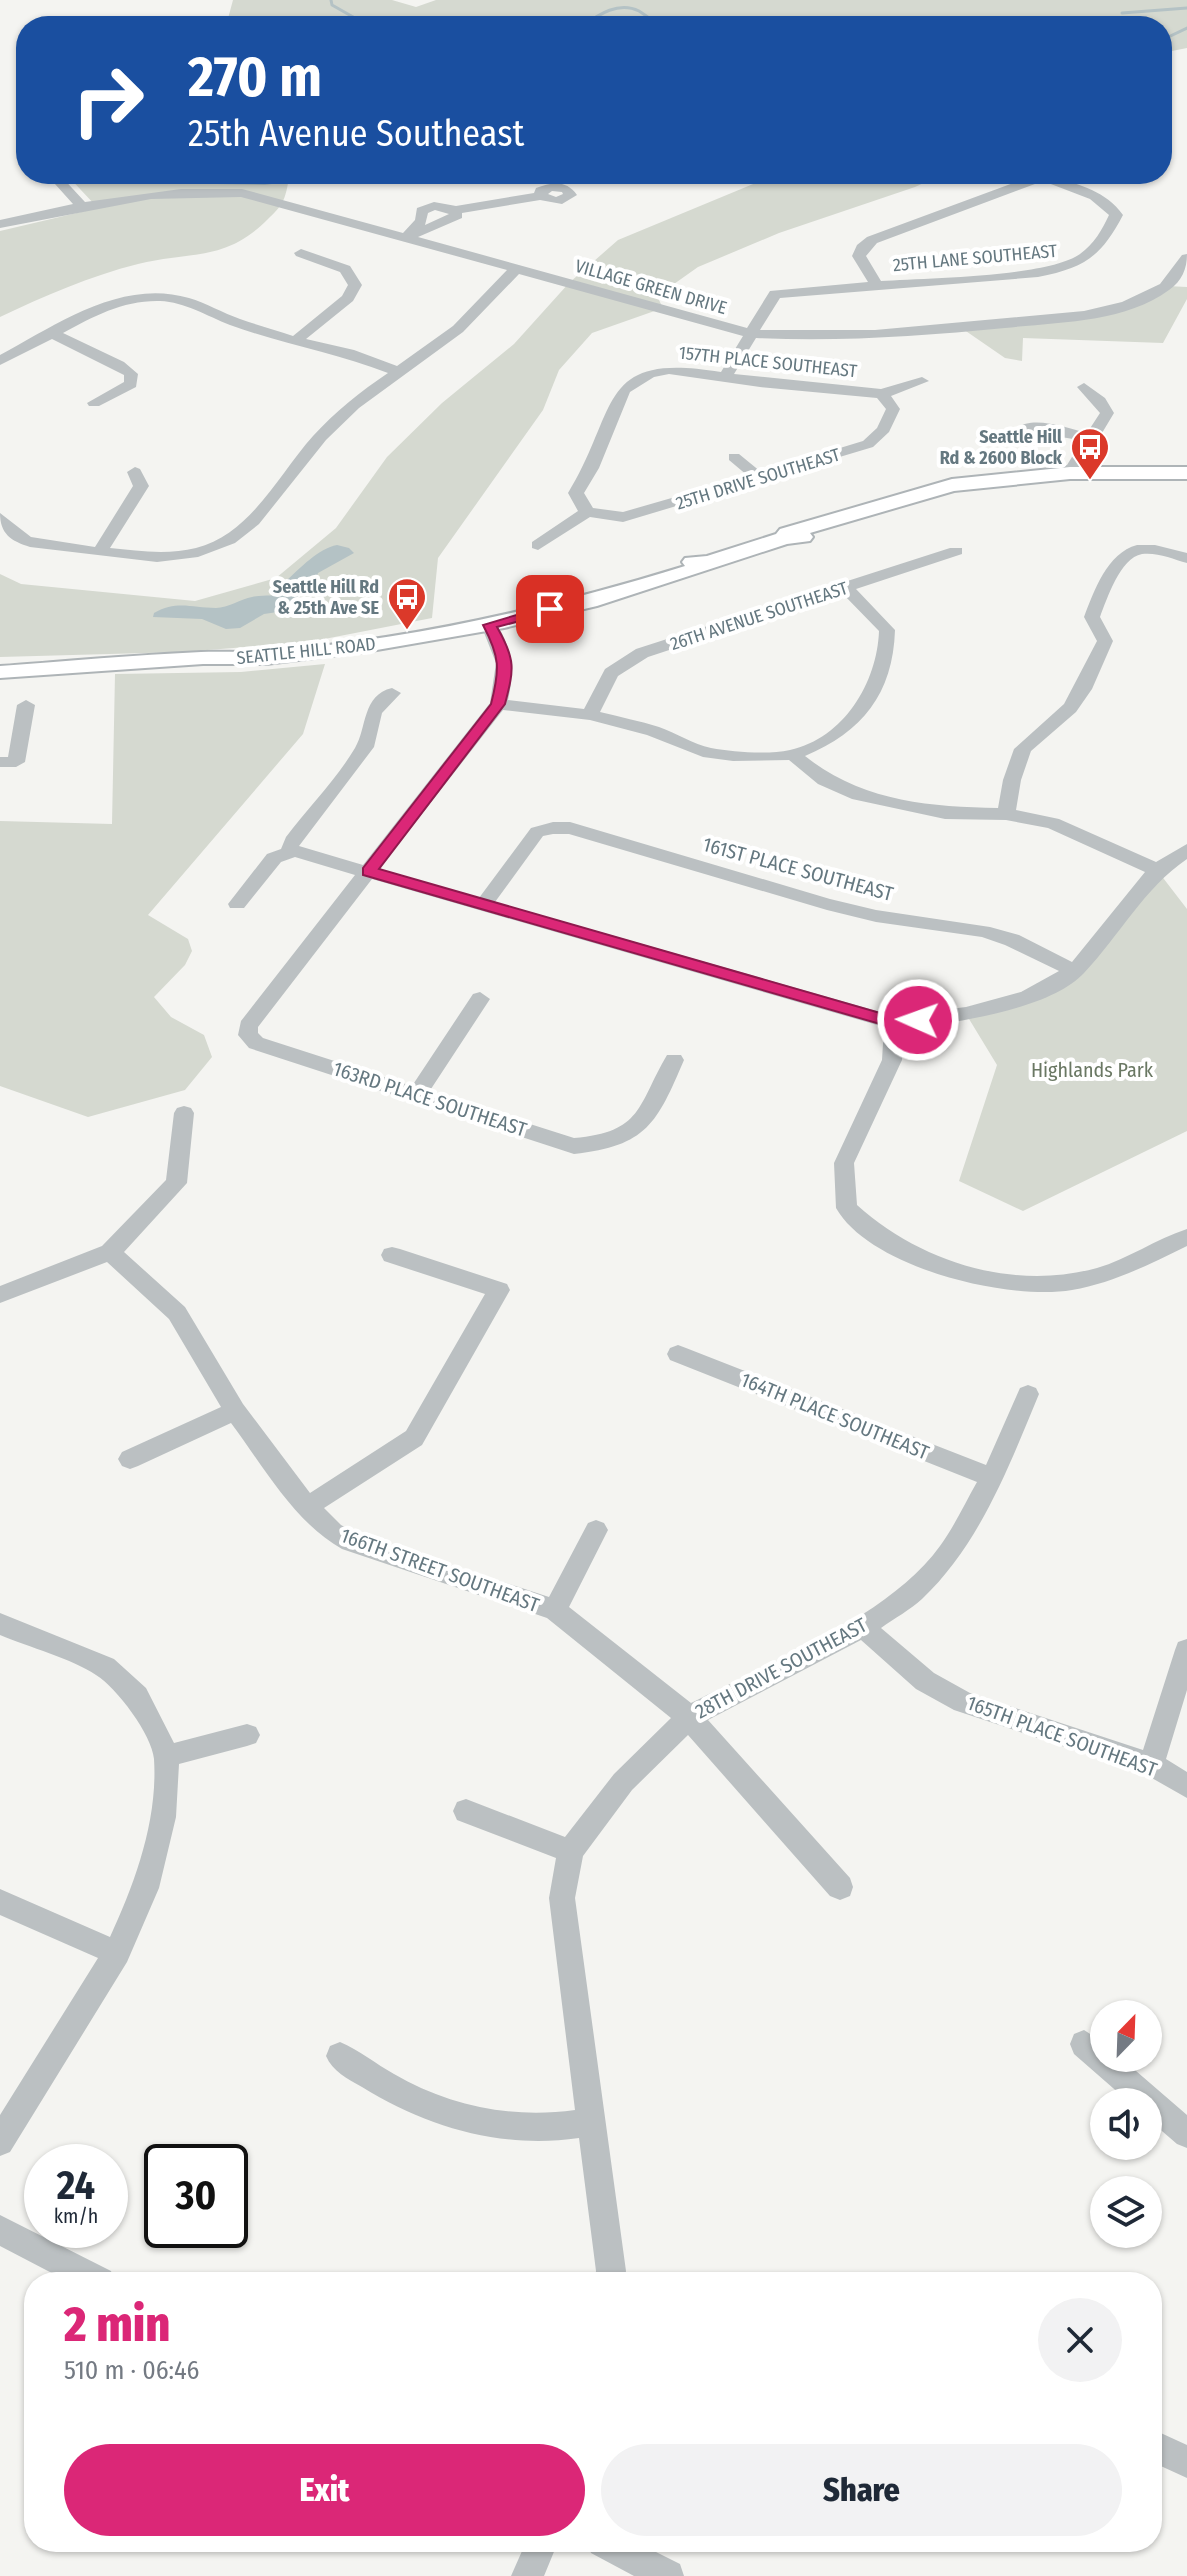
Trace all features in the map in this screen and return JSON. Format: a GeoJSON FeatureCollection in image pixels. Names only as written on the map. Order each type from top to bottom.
{"type":"FeatureCollection","features":[{"type":"Feature","properties":{"kind":"main road","name":"SEATTLE HILL ROAD"},"geometry":{"type":"LineString","coordinates":[[0,672],[55,669],[67,674],[200,666],[222,660],[266,658],[371,645],[489,625],[578,602],[590,602],[690,572],[704,567],[708,562],[785,538],[796,539],[956,491],[963,486],[1070,473],[1186,471]]}},
{"type":"Feature","properties":{"kind":"street"},"geometry":{"type":"LineString","coordinates":[[63,184],[87,207]]}},
{"type":"Feature","properties":{"kind":"street"},"geometry":{"type":"LineString","coordinates":[[72,184],[87,207]]}},
{"type":"Feature","properties":{"kind":"street"},"geometry":{"type":"LineString","coordinates":[[876,285],[859,256],[862,248],[872,240],[1025,184]]}},
{"type":"Feature","properties":{"kind":"street","name":"25TH LANE SOUTHEAST"},"geometry":{"type":"LineString","coordinates":[[775,294],[1038,273],[1080,263],[1103,242],[1116,215],[1113,208],[1103,201],[1065,184]]}},
{"type":"Feature","properties":{"kind":"street","name":"VILLAGE GREEN DRIVE"},"geometry":{"type":"LineString","coordinates":[[0,224],[166,192],[208,190],[242,193],[752,334],[819,338],[916,332],[1072,316],[1131,303],[1167,286],[1185,263]]}},
{"type":"Feature","properties":{"kind":"street"},"geometry":{"type":"LineString","coordinates":[[408,237],[452,220],[457,215],[455,210],[541,196]]}},
{"type":"Feature","properties":{"kind":"street","name":"VILLAGE GREEN DRIVE"},"geometry":{"type":"LineString","coordinates":[[0,231],[87,207]]}},
{"type":"Feature","properties":{"kind":"street"},"geometry":{"type":"LineString","coordinates":[[295,341],[348,298],[355,285],[345,269],[301,253]]}},
{"type":"Feature","properties":{"kind":"street"},"geometry":{"type":"LineString","coordinates":[[0,518],[17,536],[49,546],[132,558],[168,558],[211,550],[242,532],[263,513],[319,438],[352,405],[471,318],[517,268]]}},
{"type":"Feature","properties":{"kind":"street"},"geometry":{"type":"LineString","coordinates":[[726,376],[775,294],[760,284]]}},
{"type":"Feature","properties":{"kind":"street"},"geometry":{"type":"LineString","coordinates":[[0,361],[96,309],[124,301],[160,297],[185,301],[235,322],[295,341],[349,353],[397,371]]}},
{"type":"Feature","properties":{"kind":"street"},"geometry":{"type":"LineString","coordinates":[[54,334],[119,365],[131,374],[131,384],[94,403]]}},
{"type":"Feature","properties":{"kind":"street","name":"157TH PLACE SOUTHEAST"},"geometry":{"type":"LineString","coordinates":[[587,512],[576,493],[578,486],[591,468],[624,390],[650,373],[669,370],[788,386],[842,388],[882,394]]}},
{"type":"Feature","properties":{"kind":"street"},"geometry":{"type":"LineString","coordinates":[[882,394],[922,381]]}},
{"type":"Feature","properties":{"kind":"street"},"geometry":{"type":"LineString","coordinates":[[1070,473],[1107,413],[1100,401],[1084,387]]}},
{"type":"Feature","properties":{"kind":"street","name":"25TH DRIVE SOUTHEAST"},"geometry":{"type":"LineString","coordinates":[[587,512],[623,517],[852,450],[879,437],[893,409],[882,394]]}},
{"type":"Feature","properties":{"kind":"street"},"geometry":{"type":"LineString","coordinates":[[1024,428],[1047,428],[1091,438]]}},
{"type":"Feature","properties":{"kind":"street"},"geometry":{"type":"LineString","coordinates":[[734,457],[760,478]]}},
{"type":"Feature","properties":{"kind":"street"},"geometry":{"type":"LineString","coordinates":[[100,552],[141,486],[135,472]]}},
{"type":"Feature","properties":{"kind":"street"},"geometry":{"type":"LineString","coordinates":[[538,545],[587,512]]}},
{"type":"Feature","properties":{"kind":"street"},"geometry":{"type":"LineString","coordinates":[[1006,814],[1012,780],[1023,749],[1070,708],[1083,689],[1105,641],[1092,617],[1124,555],[1135,550],[1187,558]]}},
{"type":"Feature","properties":{"kind":"street","name":"26TH AVENUE SOUTHEAST"},"geometry":{"type":"LineString","coordinates":[[590,715],[611,673],[625,661],[956,551]]}},
{"type":"Feature","properties":{"kind":"street"},"geometry":{"type":"LineString","coordinates":[[498,704],[590,715],[653,731],[703,752],[733,756],[793,755],[834,736],[855,719],[888,647],[887,630],[846,588]]}},
{"type":"Feature","properties":{"kind":"street"},"geometry":{"type":"LineString","coordinates":[[369,871],[498,704],[505,675],[504,651],[489,625]]}},
{"type":"Feature","properties":{"kind":"street"},"geometry":{"type":"LineString","coordinates":[[237,904],[274,858],[291,849],[365,747],[374,711],[392,693]]}},
{"type":"Feature","properties":{"kind":"street"},"geometry":{"type":"LineString","coordinates":[[8,762],[26,705]]}},
{"type":"Feature","properties":{"kind":"street"},"geometry":{"type":"LineString","coordinates":[[793,755],[824,780],[858,795],[945,813],[1006,814],[1053,823],[1157,870]]}},
{"type":"Feature","properties":{"kind":"street","name":"161ST PLACE SOUTHEAST"},"geometry":{"type":"LineString","coordinates":[[485,903],[537,832],[570,828],[876,916],[983,931],[1012,940],[1075,971]]}},
{"type":"Feature","properties":{"kind":"street"},"geometry":{"type":"LineString","coordinates":[[291,849],[894,1023],[966,1014],[1015,1001],[1075,971],[1157,870],[1187,850]]}},
{"type":"Feature","properties":{"kind":"street","name":"163RD PLACE SOUTHEAST"},"geometry":{"type":"LineString","coordinates":[[369,871],[248,1026],[248,1035],[256,1043],[574,1146],[615,1141],[638,1129],[651,1112],[674,1060]]}},
{"type":"Feature","properties":{"kind":"street"},"geometry":{"type":"LineString","coordinates":[[418,1093],[480,999]]}},
{"type":"Feature","properties":{"kind":"street"},"geometry":{"type":"LineString","coordinates":[[894,1023],[892,1060],[844,1163],[847,1208],[880,1236],[922,1257],[980,1277],[1019,1285],[1053,1286],[1098,1276],[1187,1237]]}},
{"type":"Feature","properties":{"kind":"street"},"geometry":{"type":"LineString","coordinates":[[0,1295],[110,1252],[176,1183],[184,1113]]}},
{"type":"Feature","properties":{"kind":"street"},"geometry":{"type":"LineString","coordinates":[[110,1252],[177,1313],[235,1411],[307,1507],[414,1438],[499,1290],[392,1255]]}},
{"type":"Feature","properties":{"kind":"street","name":"164TH PLACE SOUTHEAST"},"geometry":{"type":"LineString","coordinates":[[678,1354],[992,1478]]}},
{"type":"Feature","properties":{"kind":"street","name":"28TH DRIVE SOUTHEAST"},"geometry":{"type":"LineString","coordinates":[[611,2272],[562,1898],[570,1851],[623,1782],[689,1717],[863,1627],[912,1593],[948,1554],[992,1478],[1028,1394]]}},
{"type":"Feature","properties":{"kind":"street"},"geometry":{"type":"LineString","coordinates":[[130,1459],[235,1411]]}},
{"type":"Feature","properties":{"kind":"street","name":"166TH STREET SOUTHEAST"},"geometry":{"type":"LineString","coordinates":[[307,1507],[333,1532],[351,1542],[555,1610],[689,1717],[840,1887]]}},
{"type":"Feature","properties":{"kind":"street"},"geometry":{"type":"LineString","coordinates":[[555,1610],[596,1530]]}},
{"type":"Feature","properties":{"kind":"street"},"geometry":{"type":"LineString","coordinates":[[0,1624],[105,1667],[137,1696],[167,1756],[163,1817],[146,1888],[117,1953],[0,2142]]}},
{"type":"Feature","properties":{"kind":"street","name":"165TH PLACE SOUTHEAST"},"geometry":{"type":"LineString","coordinates":[[863,1627],[925,1681],[963,1702],[1151,1764],[1187,1786]]}},
{"type":"Feature","properties":{"kind":"street"},"geometry":{"type":"LineString","coordinates":[[1151,1764],[1187,1650]]}},
{"type":"Feature","properties":{"kind":"street"},"geometry":{"type":"LineString","coordinates":[[167,1756],[247,1735]]}},
{"type":"Feature","properties":{"kind":"street"},"geometry":{"type":"LineString","coordinates":[[466,1811],[570,1851]]}},
{"type":"Feature","properties":{"kind":"street"},"geometry":{"type":"LineString","coordinates":[[0,1902],[117,1953]]}},
{"type":"Feature","properties":{"kind":"street"},"geometry":{"type":"LineString","coordinates":[[1084,2044],[1187,2134]]}},
{"type":"Feature","properties":{"kind":"street"},"geometry":{"type":"LineString","coordinates":[[340,2056],[382,2086],[441,2113],[526,2128],[593,2122]]}},
{"type":"Feature","properties":{"kind":"street"},"geometry":{"type":"LineString","coordinates":[[0,2230],[81,2272]]}},
{"type":"Feature","properties":{"kind":"street"},"geometry":{"type":"LineString","coordinates":[[1162,2450],[1187,2462]]}},
{"type":"Feature","properties":{"kind":"street"},"geometry":{"type":"LineString","coordinates":[[527,2576],[538,2552]]}},
{"type":"Feature","properties":{"kind":"street"},"geometry":{"type":"LineString","coordinates":[[621,2552],[668,2576]]}},
{"type":"Feature","properties":{"kind":"green space"},"geometry":{"type":"Polygon","coordinates":[[[233,0],[392,0],[416,7],[436,0],[1187,0],[1187,48],[1172,51],[1172,16],[229,16],[233,0]]]}},
{"type":"Feature","properties":{"kind":"green space"},"geometry":{"type":"Polygon","coordinates":[[[75,184],[288,184],[284,199],[272,215],[253,233],[222,249],[120,269],[68,287],[0,317],[0,231],[85,211],[95,205],[75,184]]]}},
{"type":"Feature","properties":{"kind":"green space"},"geometry":{"type":"Polygon","coordinates":[[[753,184],[921,184],[779,233],[698,267],[657,296],[663,308],[592,333],[559,370],[543,410],[438,558],[432,618],[309,642],[182,652],[0,657],[0,574],[21,584],[195,601],[276,578],[336,528],[387,457],[442,403],[514,344],[569,283],[618,240],[753,184]]]}},
{"type":"Feature","properties":{"kind":"green space"},"geometry":{"type":"Polygon","coordinates":[[[1167,286],[1187,287],[1187,299],[1163,343],[1023,338],[1022,361],[1005,358],[960,327],[1091,311],[1167,286]]]}},
{"type":"Feature","properties":{"kind":"green space"},"geometry":{"type":"Polygon","coordinates":[[[325,664],[303,734],[148,915],[188,939],[192,951],[185,965],[154,997],[171,1017],[204,1035],[212,1057],[185,1090],[88,1117],[0,1086],[0,821],[112,824],[115,674],[241,672],[325,664]]]}},
{"type":"Feature","properties":{"kind":"green space","name":"Highlands Park"},"geometry":{"type":"Polygon","coordinates":[[[1157,870],[1187,909],[1187,1131],[1023,1211],[959,1181],[997,1065],[966,1014],[1075,971],[1157,870]]]}},
{"type":"Feature","properties":{"kind":"shaded area"},"geometry":{"type":"Polygon","coordinates":[[[337,545],[354,553],[318,573],[312,591],[292,599],[291,610],[264,614],[240,628],[226,629],[202,619],[153,617],[154,613],[170,607],[221,608],[252,597],[283,593],[288,591],[286,581],[303,565],[323,550],[337,545]]]}},
{"type":"Feature","properties":{"kind":"waterway"},"geometry":{"type":"LineString","coordinates":[[331,0],[332,5],[351,16]]}},
{"type":"Feature","properties":{"kind":"waterway"},"geometry":{"type":"LineString","coordinates":[[598,16],[624,7],[646,16]]}},
{"type":"Feature","properties":{"kind":"waterway"},"geometry":{"type":"LineString","coordinates":[[1122,13],[1187,8]]}},
{"type":"Feature","properties":{"kind":"waterway"},"geometry":{"type":"LineString","coordinates":[[1172,35],[1187,28]]}},
{"type":"Feature","properties":{"kind":"place","name":"Seattle Hill Rd & 2600 Block"},"geometry":{"type":"Point","coordinates":[1090,481]}},
{"type":"Feature","properties":{"kind":"place","name":"Seattle Hill Rd & 25th Ave SE"},"geometry":{"type":"Point","coordinates":[407,631]}},
{"type":"Feature","properties":{"kind":"route"},"geometry":{"type":"LineString","coordinates":[[550,609],[489,625],[504,651],[505,675],[498,704],[369,871],[894,1023],[918,1020]]}}]}
